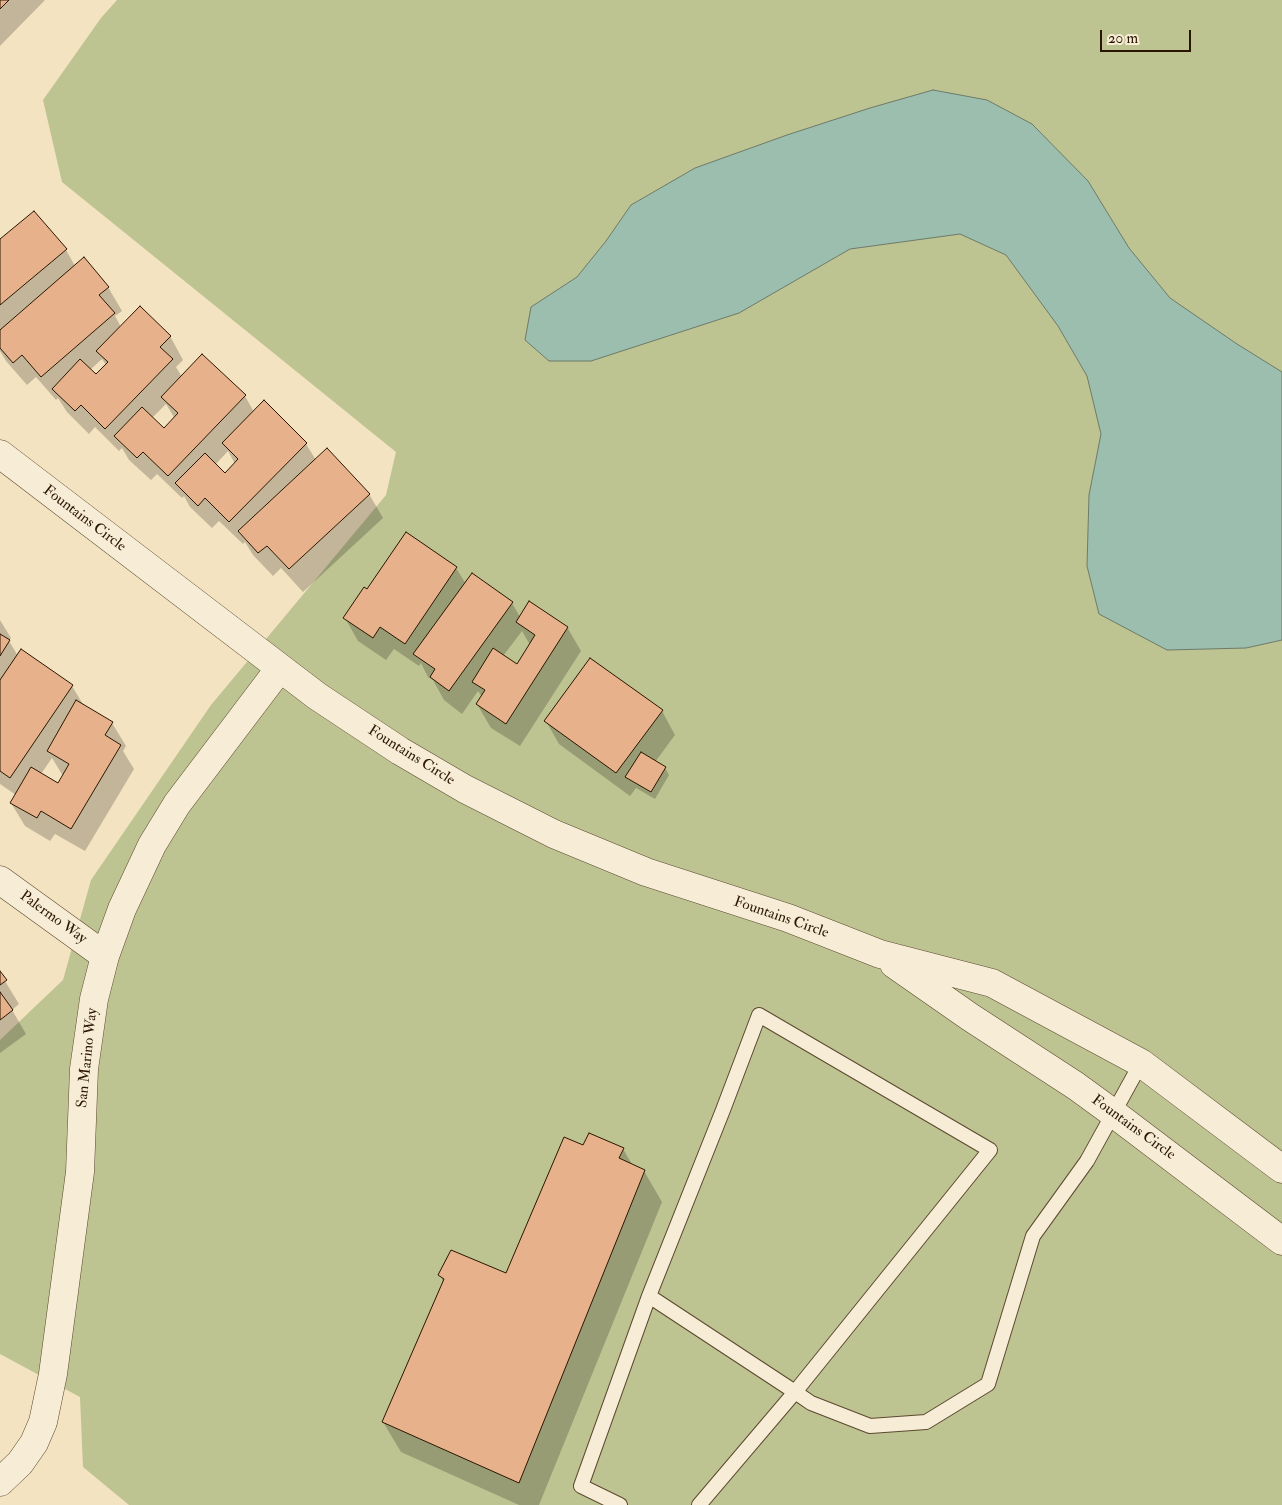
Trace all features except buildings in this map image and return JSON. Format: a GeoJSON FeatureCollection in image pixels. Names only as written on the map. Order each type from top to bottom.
{"type":"FeatureCollection","features":[{"type":"Feature","properties":{"kind":"street","name":"Fountains Circle"},"geometry":{"type":"LineString","coordinates":[[0,454],[317,696],[400,751],[465,789],[554,834],[646,872],[788,918],[880,954],[992,983],[1141,1063],[1282,1169]]}},
{"type":"Feature","properties":{"kind":"street","name":"San Marino Way"},"geometry":{"type":"LineString","coordinates":[[0,1482],[20,1463],[34,1443],[44,1422],[53,1374],[80,1172],[84,1069],[94,999],[105,956],[122,909],[152,845],[177,804],[280,668]]}},
{"type":"Feature","properties":{"kind":"street","name":"Palermo Way"},"geometry":{"type":"LineString","coordinates":[[0,880],[105,956]]}},
{"type":"Feature","properties":{"kind":"street","name":"Fountains Circle"},"geometry":{"type":"LineString","coordinates":[[880,954],[970,1017],[1076,1086],[1282,1241]]}},
{"type":"Feature","properties":{"kind":"lane"},"geometry":{"type":"LineString","coordinates":[[620,1505],[581,1486],[649,1296],[724,1110],[759,1015],[990,1150],[795,1392],[699,1505]]}},
{"type":"Feature","properties":{"kind":"lane"},"geometry":{"type":"LineString","coordinates":[[649,1296],[811,1403],[870,1426],[926,1422],[988,1384],[1033,1236],[1087,1161],[1141,1063]]}},
{"type":"Feature","properties":{"kind":"green space"},"geometry":{"type":"Polygon","coordinates":[[[117,0],[1282,0],[1282,1505],[129,1505],[83,1467],[80,1397],[0,1354],[0,1040],[63,980],[91,880],[211,705],[386,495],[396,452],[62,182],[43,100],[101,18],[117,0]]]}},
{"type":"Feature","properties":{"kind":"shaded area"},"geometry":{"type":"Polygon","coordinates":[[[933,90],[987,100],[1032,124],[1088,181],[1129,248],[1170,298],[1282,372],[1282,640],[1246,648],[1167,650],[1099,614],[1087,566],[1089,495],[1101,434],[1087,376],[1058,326],[1006,255],[960,234],[850,249],[739,313],[591,361],[549,361],[525,340],[531,307],[577,277],[606,241],[631,205],[695,168],[787,135],[933,90]]]}}]}
